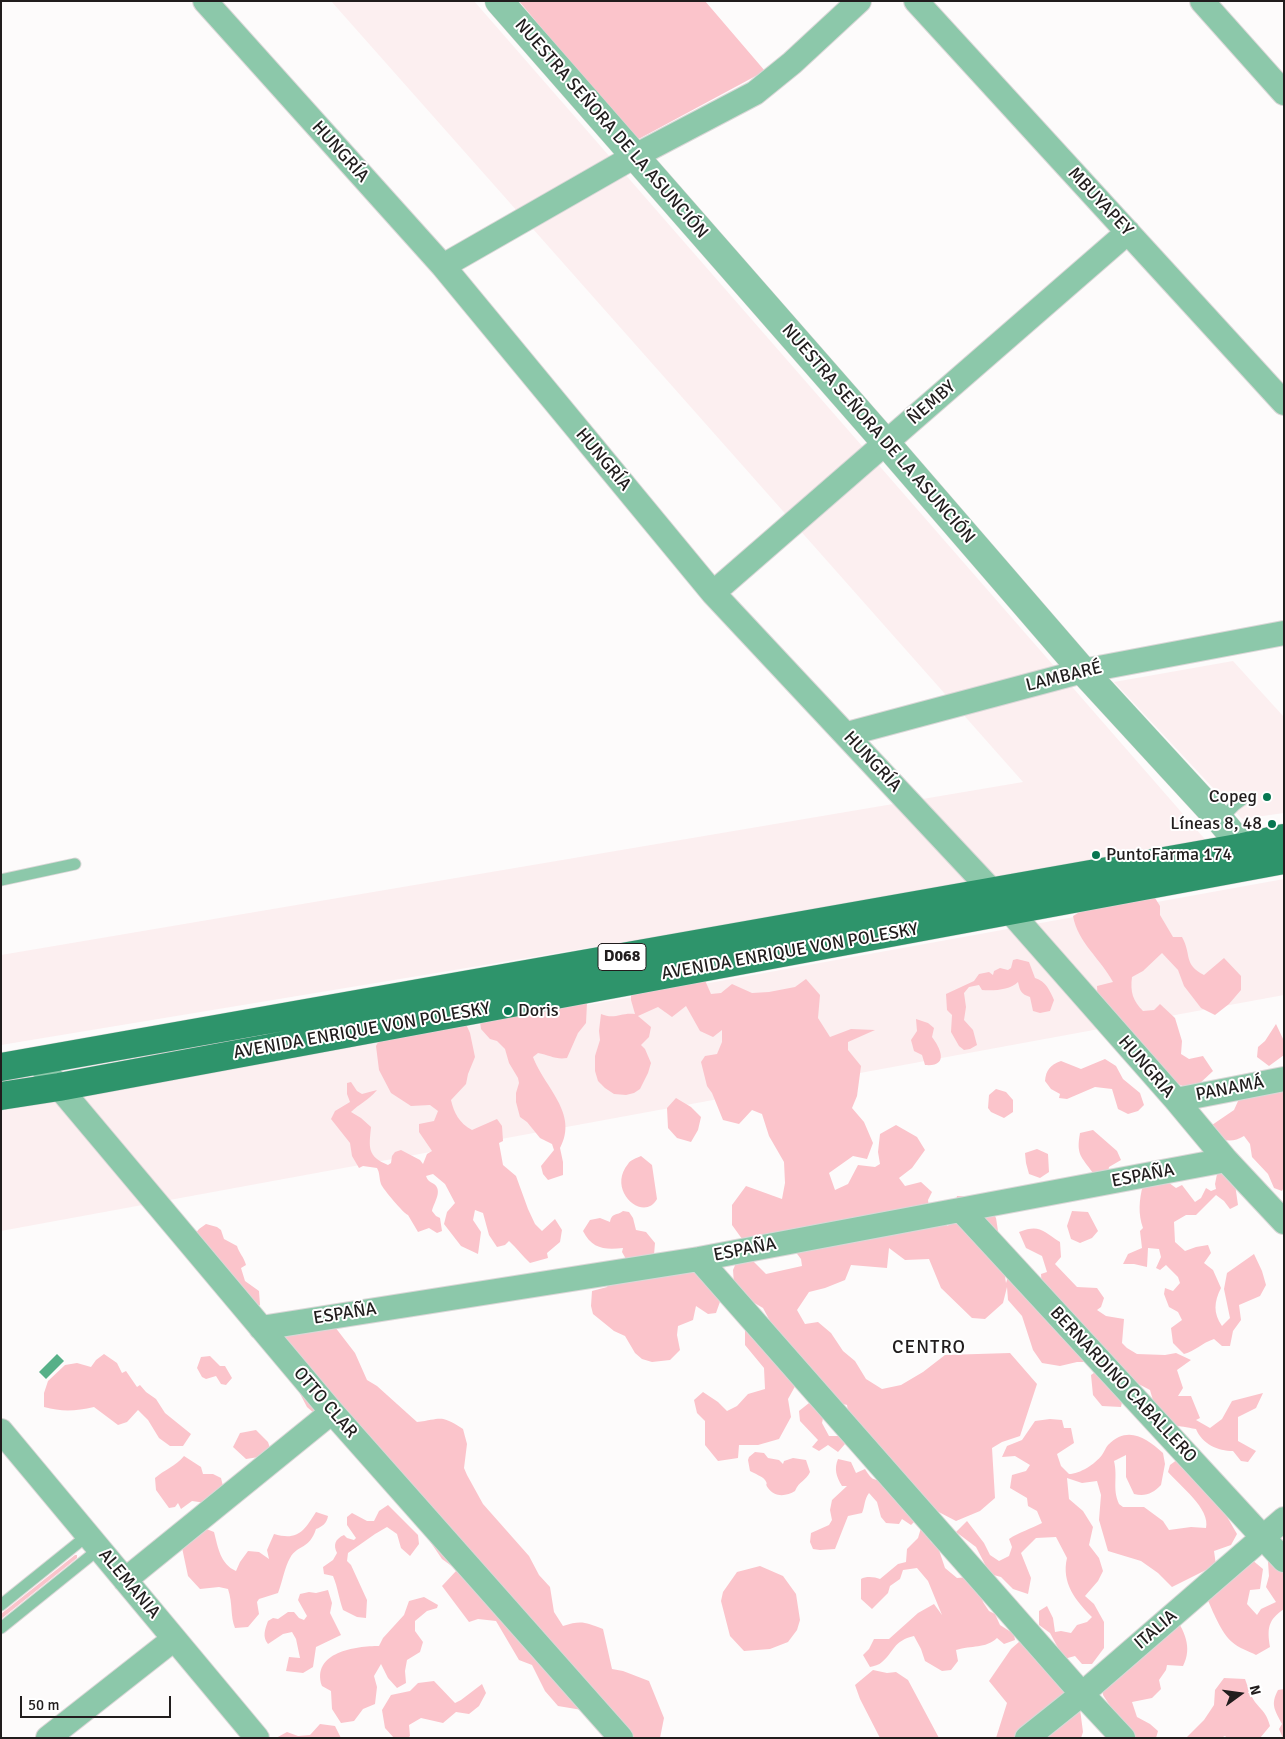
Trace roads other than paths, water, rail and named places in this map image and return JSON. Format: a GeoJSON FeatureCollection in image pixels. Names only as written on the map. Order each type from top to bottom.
{"type":"FeatureCollection","features":[{"type":"Feature","properties":{"kind":"main road","name":"AVENIDA ENRIQUE VON POLESKY"},"geometry":{"type":"LineString","coordinates":[[1250,856],[1284,838]]}},
{"type":"Feature","properties":{"kind":"main road","name":"AVENIDA ENRIQUE VON POLESKY"},"geometry":{"type":"LineString","coordinates":[[1,1068],[1001,901],[1250,856],[1284,860]]}},
{"type":"Feature","properties":{"kind":"main road","name":"AVENIDA ENRIQUE VON POLESKY"},"geometry":{"type":"LineString","coordinates":[[1,1096],[58,1087],[1001,901]]}},
{"type":"Feature","properties":{"kind":"street","name":"HUNGRÍA"},"geometry":{"type":"LineString","coordinates":[[205,1],[443,266],[713,593],[847,734],[1001,901]]}},
{"type":"Feature","properties":{"kind":"street","name":"NUESTRA SEÑORA DE LA ASUNCIÓN"},"geometry":{"type":"LineString","coordinates":[[500,1],[1083,671],[1220,820],[1250,856]]}},
{"type":"Feature","properties":{"kind":"street"},"geometry":{"type":"LineString","coordinates":[[443,266],[635,156],[755,93],[792,63],[859,1]]}},
{"type":"Feature","properties":{"kind":"street","name":"MBUYAPEY"},"geometry":{"type":"LineString","coordinates":[[916,1],[1284,404]]}},
{"type":"Feature","properties":{"kind":"street"},"geometry":{"type":"LineString","coordinates":[[1202,1],[1284,93]]}},
{"type":"Feature","properties":{"kind":"street","name":"ÑEMBY"},"geometry":{"type":"LineString","coordinates":[[713,593],[1128,232]]}},
{"type":"Feature","properties":{"kind":"street","name":"LAMBARÉ"},"geometry":{"type":"LineString","coordinates":[[847,734],[1083,671],[1284,633]]}},
{"type":"Feature","properties":{"kind":"street","name":"HUNGRIA"},"geometry":{"type":"LineString","coordinates":[[1001,901],[1176,1100],[1226,1160],[1284,1222]]}},
{"type":"Feature","properties":{"kind":"street","name":"OTTO CLAR"},"geometry":{"type":"LineString","coordinates":[[36,1061],[332,1412],[621,1738]]}},
{"type":"Feature","properties":{"kind":"street","name":"PANAMÁ"},"geometry":{"type":"LineString","coordinates":[[1176,1100],[1284,1079]]}},
{"type":"Feature","properties":{"kind":"street","name":"ESPAÑA"},"geometry":{"type":"LineString","coordinates":[[261,1328],[699,1259],[1226,1160]]}},
{"type":"Feature","properties":{"kind":"street","name":"BERNARDINO CABALLERO"},"geometry":{"type":"LineString","coordinates":[[961,1210],[1284,1560]]}},
{"type":"Feature","properties":{"kind":"street"},"geometry":{"type":"LineString","coordinates":[[699,1259],[1122,1738]]}},
{"type":"Feature","properties":{"kind":"street"},"geometry":{"type":"LineString","coordinates":[[125,1580],[332,1412]]}},
{"type":"Feature","properties":{"kind":"street","name":"ALEMANIA"},"geometry":{"type":"LineString","coordinates":[[1,1431],[256,1738]]}},
{"type":"Feature","properties":{"kind":"street","name":"ITALIA"},"geometry":{"type":"LineString","coordinates":[[1026,1738],[1082,1694],[1284,1518]]}},
{"type":"Feature","properties":{"kind":"street"},"geometry":{"type":"LineString","coordinates":[[48,1738],[174,1639]]}},
{"type":"Feature","properties":{"kind":"lane"},"geometry":{"type":"LineString","coordinates":[[1220,820],[1242,800]]}},
{"type":"Feature","properties":{"kind":"lane"},"geometry":{"type":"LineString","coordinates":[[1,880],[76,864]]}},
{"type":"Feature","properties":{"kind":"lane"},"geometry":{"type":"LineString","coordinates":[[1,1606],[94,1542]]}},
{"type":"Feature","properties":{"kind":"lane"},"geometry":{"type":"LineString","coordinates":[[1,1628],[94,1542]]}},
{"type":"Feature","properties":{"kind":"place","name":"Copeg"},"geometry":{"type":"Point","coordinates":[1267,797]}},
{"type":"Feature","properties":{"kind":"place","name":"Líneas 8, 48"},"geometry":{"type":"Point","coordinates":[1272,824]}},
{"type":"Feature","properties":{"kind":"place","name":"PuntoFarma 174"},"geometry":{"type":"Point","coordinates":[1096,855]}},
{"type":"Feature","properties":{"kind":"place","name":"Doris"},"geometry":{"type":"Point","coordinates":[508,1011]}},
{"type":"Feature","properties":{"kind":"district","name":"CENTRO"},"geometry":{"type":"Point","coordinates":[929,1348]}}]}
